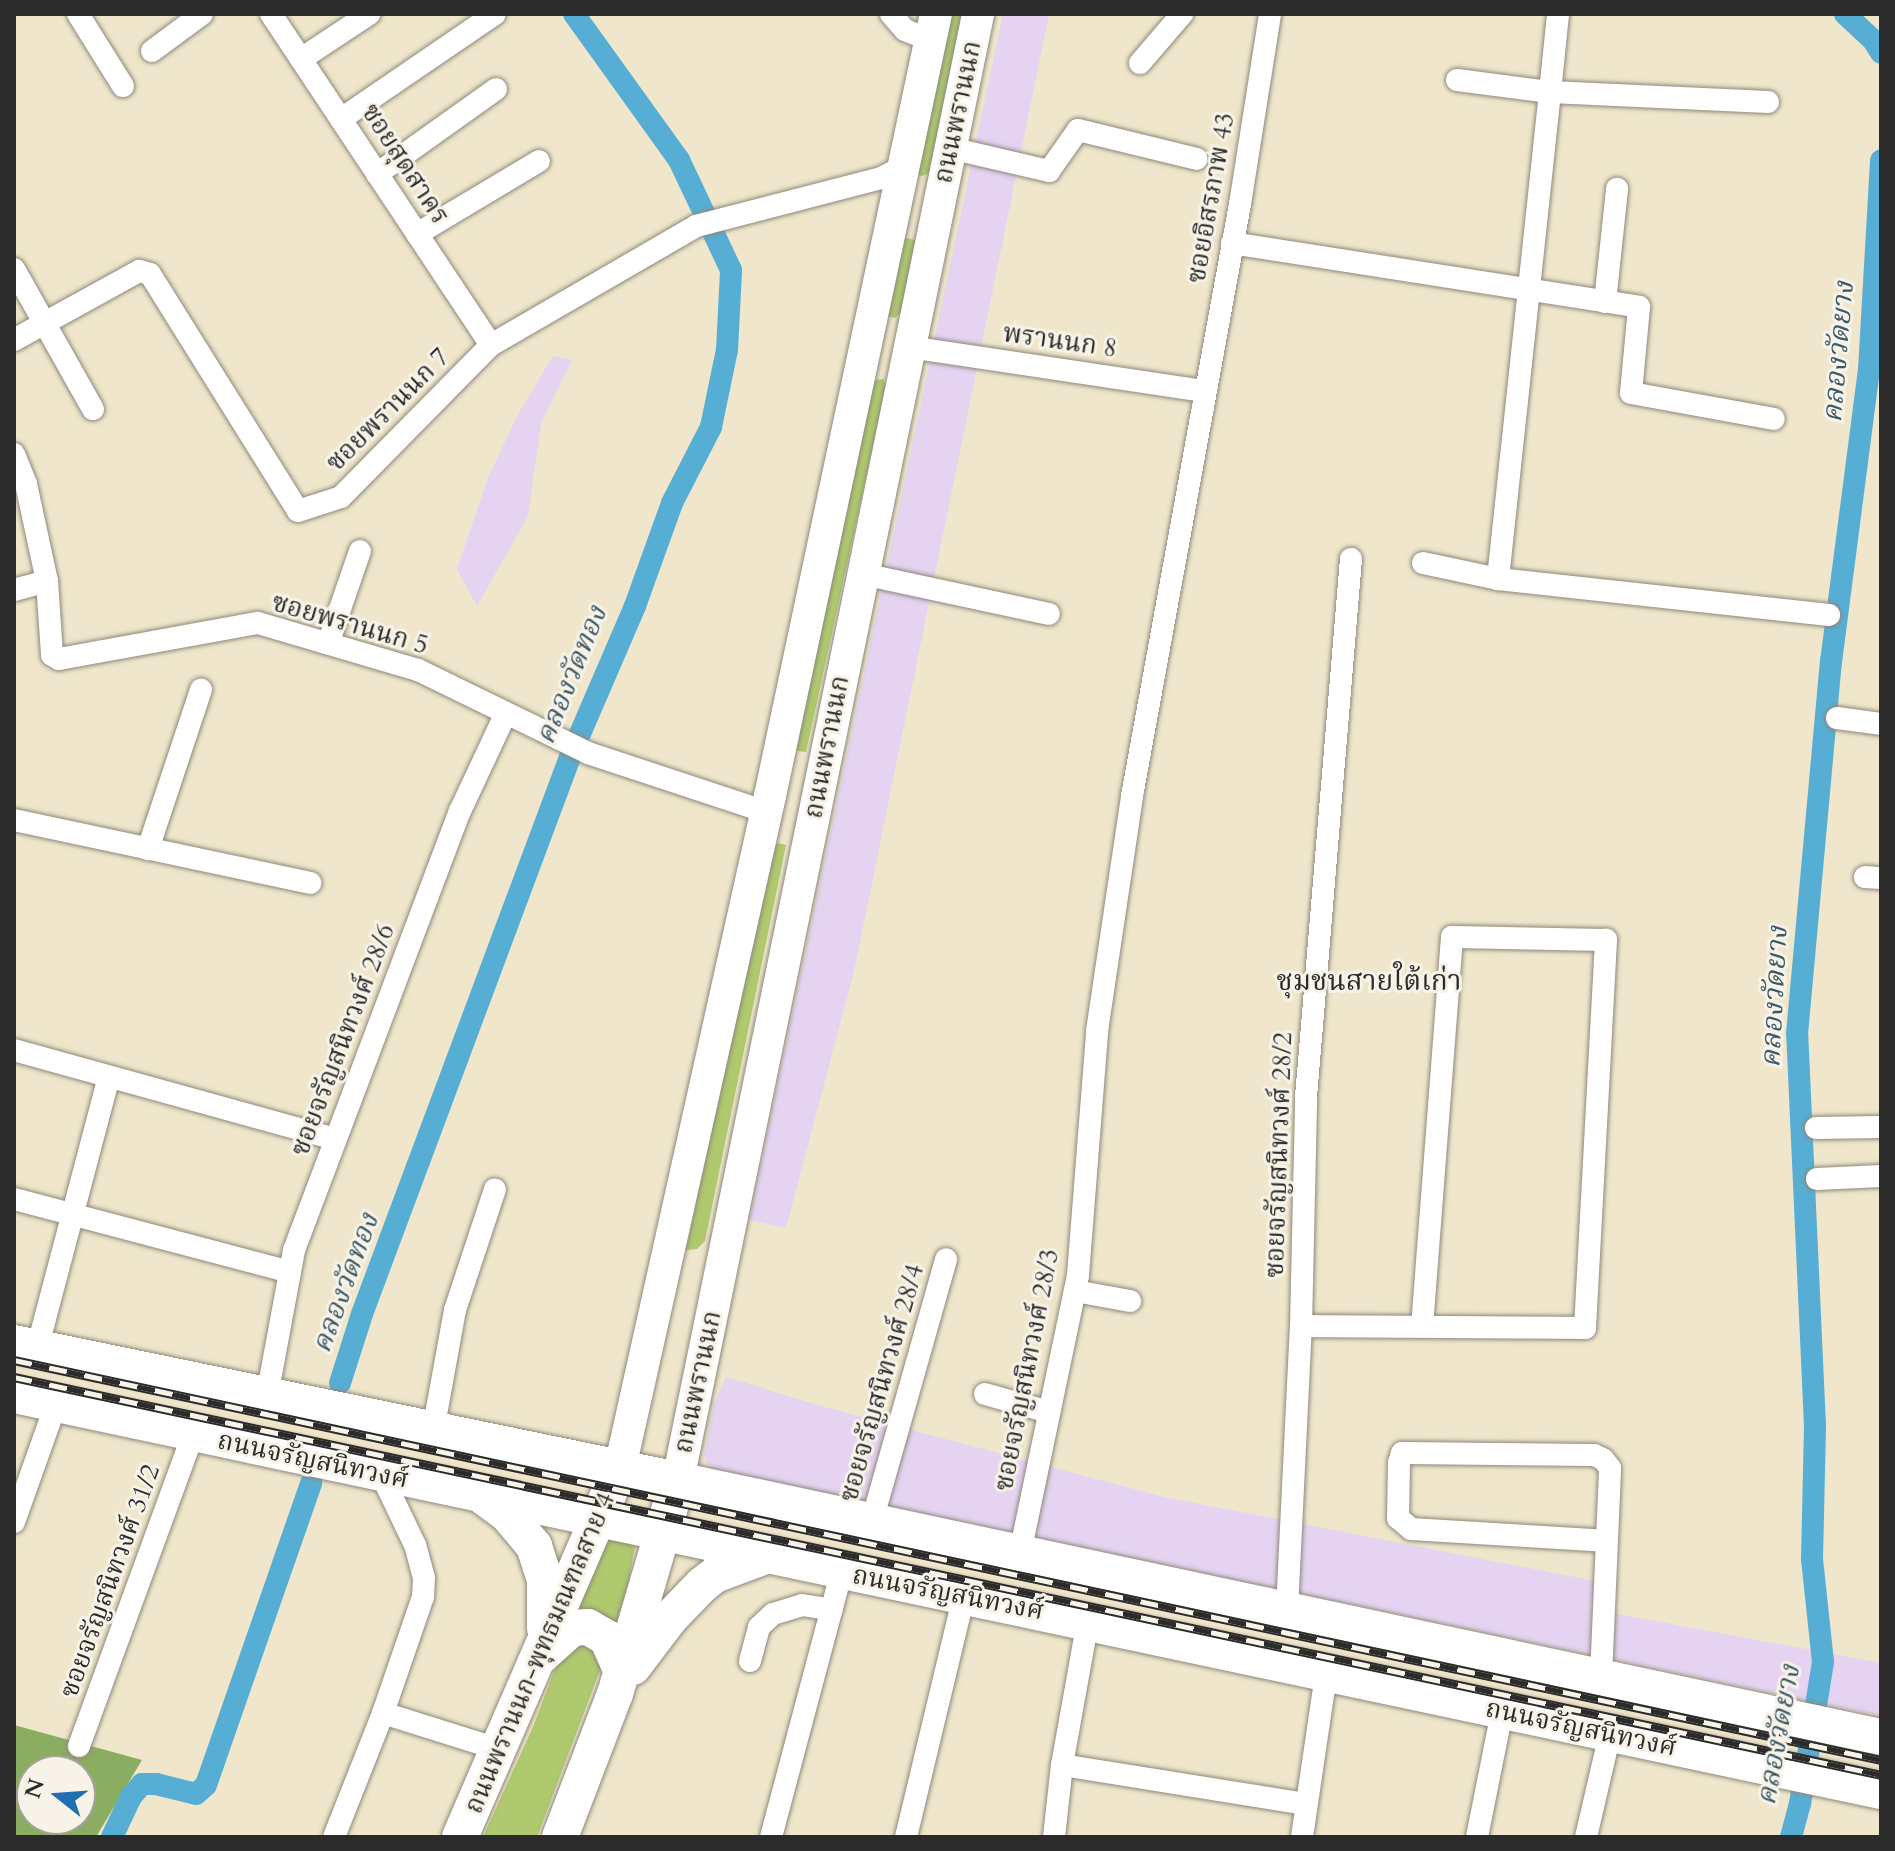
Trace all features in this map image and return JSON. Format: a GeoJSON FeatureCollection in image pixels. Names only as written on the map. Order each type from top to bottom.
{"type":"FeatureCollection","features":[{"type":"Feature","properties":{"kind":"main road","name":"ถนนพรานนก"},"geometry":{"type":"LineString","coordinates":[[678,1480],[978,14]]}},
{"type":"Feature","properties":{"kind":"main road","name":"ถนนพรานนก"},"geometry":{"type":"LineString","coordinates":[[620,1468],[766,812],[933,27]]}},
{"type":"Feature","properties":{"kind":"main road"},"geometry":{"type":"LineString","coordinates":[[905,166],[909,182],[915,186],[927,186],[938,178],[949,153]]}},
{"type":"Feature","properties":{"kind":"main road"},"geometry":{"type":"LineString","coordinates":[[877,298],[883,319],[897,327],[908,322],[919,298]]}},
{"type":"Feature","properties":{"kind":"main road"},"geometry":{"type":"LineString","coordinates":[[860,377],[871,367],[906,362]]}},
{"type":"Feature","properties":{"kind":"main road","name":"ถนนจรัญสนิทวงศ์"},"geometry":{"type":"LineString","coordinates":[[22,1349],[412,1448]]}},
{"type":"Feature","properties":{"kind":"main road","name":"ถนนจรัญสนิทวงศ์"},"geometry":{"type":"LineString","coordinates":[[22,1349],[267,1396],[412,1448],[442,1487],[1088,1621],[1326,1675],[1881,1791]]}},
{"type":"Feature","properties":{"kind":"main road","name":"ถนนจรัญสนิทวงศ์"},"geometry":{"type":"LineString","coordinates":[[14,1381],[412,1448]]}},
{"type":"Feature","properties":{"kind":"main road","name":"ถนนจรัญสนิทวงศ์"},"geometry":{"type":"LineString","coordinates":[[14,1395],[193,1435],[412,1448],[620,1468],[1881,1737]]}},
{"type":"Feature","properties":{"kind":"main road"},"geometry":{"type":"LineString","coordinates":[[412,1448],[466,1448],[466,1466],[461,1476],[442,1487]]}},
{"type":"Feature","properties":{"kind":"main road","name":"ถนนพรานนก-พุทธมณฑลสาย 4"},"geometry":{"type":"LineString","coordinates":[[460,1837],[620,1468]]}},
{"type":"Feature","properties":{"kind":"main road"},"geometry":{"type":"LineString","coordinates":[[560,1837],[620,1679],[678,1480]]}},
{"type":"Feature","properties":{"kind":"main road"},"geometry":{"type":"LineString","coordinates":[[482,1495],[507,1514],[534,1546],[545,1580],[541,1651]]}},
{"type":"Feature","properties":{"kind":"main road"},"geometry":{"type":"LineString","coordinates":[[855,1574],[844,1538],[856,1527],[877,1522]]}},
{"type":"Feature","properties":{"kind":"main road"},"geometry":{"type":"LineString","coordinates":[[620,1679],[687,1598],[715,1575],[769,1554]]}},
{"type":"Feature","properties":{"kind":"main road","name":"ถนนจรัญสนิทวงศ์"},"geometry":{"type":"LineString","coordinates":[[912,1560],[1432,1670]]}},
{"type":"Feature","properties":{"kind":"main road"},"geometry":{"type":"LineString","coordinates":[[541,1651],[572,1628],[588,1627],[607,1638],[620,1679]]}},
{"type":"Feature","properties":{"kind":"main road"},"geometry":{"type":"LineString","coordinates":[[1432,1670],[1646,1687]]}},
{"type":"Feature","properties":{"kind":"main road"},"geometry":{"type":"LineString","coordinates":[[1432,1670],[1623,1736]]}},
{"type":"Feature","properties":{"kind":"street"},"geometry":{"type":"LineString","coordinates":[[78,14],[123,86]]}},
{"type":"Feature","properties":{"kind":"street"},"geometry":{"type":"LineString","coordinates":[[152,51],[202,14]]}},
{"type":"Feature","properties":{"kind":"street","name":"ซอยสุดสาคร"},"geometry":{"type":"LineString","coordinates":[[271,14],[377,174],[408,206],[417,234],[491,345]]}},
{"type":"Feature","properties":{"kind":"street"},"geometry":{"type":"LineString","coordinates":[[301,59],[369,14]]}},
{"type":"Feature","properties":{"kind":"street"},"geometry":{"type":"LineString","coordinates":[[341,119],[495,14]]}},
{"type":"Feature","properties":{"kind":"street"},"geometry":{"type":"LineString","coordinates":[[891,14],[905,30],[933,27]]}},
{"type":"Feature","properties":{"kind":"street"},"geometry":{"type":"LineString","coordinates":[[1140,63],[1182,14]]}},
{"type":"Feature","properties":{"kind":"street","name":"ซอยอิสรภาพ 43"},"geometry":{"type":"LineString","coordinates":[[1082,1196],[1097,1031],[1132,796],[1270,14]]}},
{"type":"Feature","properties":{"kind":"street"},"geometry":{"type":"LineString","coordinates":[[1498,579],[1531,291],[1558,14]]}},
{"type":"Feature","properties":{"kind":"street"},"geometry":{"type":"LineString","coordinates":[[1457,80],[1550,92],[1768,102]]}},
{"type":"Feature","properties":{"kind":"street"},"geometry":{"type":"LineString","coordinates":[[377,174],[496,89]]}},
{"type":"Feature","properties":{"kind":"street"},"geometry":{"type":"LineString","coordinates":[[949,153],[1049,171],[1078,130],[1197,159]]}},
{"type":"Feature","properties":{"kind":"street"},"geometry":{"type":"LineString","coordinates":[[417,234],[539,161]]}},
{"type":"Feature","properties":{"kind":"street","name":"ซอยพรานนก 7"},"geometry":{"type":"LineString","coordinates":[[14,340],[139,271],[150,274],[298,511],[341,497],[491,345],[696,226],[732,214],[881,178],[905,166]]}},
{"type":"Feature","properties":{"kind":"street"},"geometry":{"type":"LineString","coordinates":[[1605,302],[1617,189]]}},
{"type":"Feature","properties":{"kind":"street"},"geometry":{"type":"LineString","coordinates":[[1232,243],[1640,308],[1631,393],[1774,419]]}},
{"type":"Feature","properties":{"kind":"street"},"geometry":{"type":"LineString","coordinates":[[14,269],[93,409]]}},
{"type":"Feature","properties":{"kind":"street","name":"พรานนก 8"},"geometry":{"type":"LineString","coordinates":[[906,362],[1204,391]]}},
{"type":"Feature","properties":{"kind":"street","name":"ซอยพรานนก 5"},"geometry":{"type":"LineString","coordinates":[[14,454],[26,484],[47,581],[52,655],[59,659],[258,623],[329,641],[418,670],[588,753],[766,812]]}},
{"type":"Feature","properties":{"kind":"street"},"geometry":{"type":"LineString","coordinates":[[329,641],[360,551]]}},
{"type":"Feature","properties":{"kind":"street","name":"ซอยจรัญสนิทวงศ์ 28/2"},"geometry":{"type":"LineString","coordinates":[[1287,1610],[1301,1326],[1306,1097],[1351,559]]}},
{"type":"Feature","properties":{"kind":"street"},"geometry":{"type":"LineString","coordinates":[[1423,563],[1498,579],[1829,615]]}},
{"type":"Feature","properties":{"kind":"street"},"geometry":{"type":"LineString","coordinates":[[863,574],[1049,614]]}},
{"type":"Feature","properties":{"kind":"street"},"geometry":{"type":"LineString","coordinates":[[14,590],[47,581]]}},
{"type":"Feature","properties":{"kind":"street"},"geometry":{"type":"LineString","coordinates":[[148,849],[201,690]]}},
{"type":"Feature","properties":{"kind":"street","name":"ซอยจรัญสนิทวงศ์ 28/6"},"geometry":{"type":"LineString","coordinates":[[267,1396],[294,1250],[460,811],[505,715]]}},
{"type":"Feature","properties":{"kind":"street"},"geometry":{"type":"LineString","coordinates":[[1837,718],[1881,724]]}},
{"type":"Feature","properties":{"kind":"street"},"geometry":{"type":"LineString","coordinates":[[14,820],[310,883]]}},
{"type":"Feature","properties":{"kind":"street"},"geometry":{"type":"LineString","coordinates":[[1301,1326],[1585,1328],[1606,940],[1452,937],[1422,1326]]}},
{"type":"Feature","properties":{"kind":"street"},"geometry":{"type":"LineString","coordinates":[[14,1050],[335,1139]]}},
{"type":"Feature","properties":{"kind":"street"},"geometry":{"type":"LineString","coordinates":[[22,1349],[71,1214],[109,1077]]}},
{"type":"Feature","properties":{"kind":"street"},"geometry":{"type":"LineString","coordinates":[[1816,1128],[1881,1127]]}},
{"type":"Feature","properties":{"kind":"street"},"geometry":{"type":"LineString","coordinates":[[1817,1179],[1881,1176]]}},
{"type":"Feature","properties":{"kind":"street"},"geometry":{"type":"LineString","coordinates":[[334,1837],[383,1713],[423,1597],[424,1578],[415,1545],[412,1448],[495,1189]]}},
{"type":"Feature","properties":{"kind":"street","name":"ซอยจรัญสนิทวงศ์ 28/3"},"geometry":{"type":"LineString","coordinates":[[1020,1553],[1075,1291],[1082,1196]]}},
{"type":"Feature","properties":{"kind":"street"},"geometry":{"type":"LineString","coordinates":[[14,1199],[290,1272]]}},
{"type":"Feature","properties":{"kind":"street","name":"ซอยจรัญสนิทวงศ์ 28/4"},"geometry":{"type":"LineString","coordinates":[[877,1522],[946,1259]]}},
{"type":"Feature","properties":{"kind":"street"},"geometry":{"type":"LineString","coordinates":[[1075,1291],[1130,1301]]}},
{"type":"Feature","properties":{"kind":"street"},"geometry":{"type":"LineString","coordinates":[[985,1394],[1049,1412]]}},
{"type":"Feature","properties":{"kind":"street"},"geometry":{"type":"LineString","coordinates":[[15,1515],[56,1404]]}},
{"type":"Feature","properties":{"kind":"street","name":"ซอยจรัญสนิทวงศ์ 31/2"},"geometry":{"type":"LineString","coordinates":[[79,1746],[193,1435]]}},
{"type":"Feature","properties":{"kind":"street"},"geometry":{"type":"LineString","coordinates":[[1601,1677],[1610,1468],[1603,1459],[1594,1455],[1402,1453],[1398,1518],[1411,1529],[1605,1541]]}},
{"type":"Feature","properties":{"kind":"street"},"geometry":{"type":"LineString","coordinates":[[771,1837],[832,1610],[855,1574]]}},
{"type":"Feature","properties":{"kind":"street"},"geometry":{"type":"LineString","coordinates":[[906,1837],[964,1595]]}},
{"type":"Feature","properties":{"kind":"street"},"geometry":{"type":"LineString","coordinates":[[750,1661],[759,1627],[773,1614],[802,1605],[832,1610]]}},
{"type":"Feature","properties":{"kind":"street"},"geometry":{"type":"LineString","coordinates":[[1054,1837],[1062,1765],[1088,1621]]}},
{"type":"Feature","properties":{"kind":"street"},"geometry":{"type":"LineString","coordinates":[[1302,1837],[1326,1675]]}},
{"type":"Feature","properties":{"kind":"street"},"geometry":{"type":"LineString","coordinates":[[1477,1837],[1502,1712]]}},
{"type":"Feature","properties":{"kind":"street"},"geometry":{"type":"LineString","coordinates":[[383,1713],[498,1749]]}},
{"type":"Feature","properties":{"kind":"street"},"geometry":{"type":"LineString","coordinates":[[1586,1837],[1623,1736]]}},
{"type":"Feature","properties":{"kind":"street"},"geometry":{"type":"LineString","coordinates":[[1062,1765],[1305,1804]]}},
{"type":"Feature","properties":{"kind":"shaded area"},"geometry":{"type":"Polygon","coordinates":[[[1003,14],[1049,14],[854,971],[786,1228],[749,1220],[1003,14]]]}},
{"type":"Feature","properties":{"kind":"shaded area"},"geometry":{"type":"Polygon","coordinates":[[[553,356],[572,360],[541,423],[528,516],[477,606],[457,569],[488,478],[517,416],[553,356]]]}},
{"type":"Feature","properties":{"kind":"shaded area"},"geometry":{"type":"Polygon","coordinates":[[[726,1377],[821,1406],[1164,1497],[1611,1584],[1612,1613],[1881,1663],[1881,1716],[716,1470],[708,1465],[704,1456],[713,1407],[726,1377]]]}},
{"type":"Feature","properties":{"kind":"green space"},"geometry":{"type":"Polygon","coordinates":[[[946,14],[963,14],[929,173],[922,176],[915,174],[946,14]]]}},
{"type":"Feature","properties":{"kind":"green space"},"geometry":{"type":"Polygon","coordinates":[[[906,238],[915,240],[902,312],[895,318],[887,316],[898,244],[906,238]]]}},
{"type":"Feature","properties":{"kind":"green space"},"geometry":{"type":"Polygon","coordinates":[[[883,379],[886,385],[806,752],[798,751],[793,745],[874,380],[883,379]]]}},
{"type":"Feature","properties":{"kind":"green space"},"geometry":{"type":"Polygon","coordinates":[[[778,843],[786,845],[705,1241],[697,1249],[686,1250],[773,848],[778,843]]]}},
{"type":"Feature","properties":{"kind":"green space"},"geometry":{"type":"Polygon","coordinates":[[[612,1533],[636,1540],[621,1625],[575,1615],[602,1542],[612,1533]]]}},
{"type":"Feature","properties":{"kind":"green space"},"geometry":{"type":"Polygon","coordinates":[[[583,1638],[605,1657],[537,1837],[483,1837],[533,1727],[558,1661],[583,1638]]]}},
{"type":"Feature","properties":{"kind":"green space"},"geometry":{"type":"Polygon","coordinates":[[[14,1725],[142,1760],[96,1837],[14,1837],[14,1725]]]}},
{"type":"Feature","properties":{"kind":"waterway","name":"คลองวัดทอง"},"geometry":{"type":"LineString","coordinates":[[340,1383],[362,1314],[570,757],[635,606],[672,503],[711,427],[727,350],[731,270],[679,160],[574,14]]}},
{"type":"Feature","properties":{"kind":"waterway","name":"คลองวัดยาง"},"geometry":{"type":"LineString","coordinates":[[1845,14],[1873,40],[1881,53]]}},
{"type":"Feature","properties":{"kind":"waterway","name":"คลองวัดยาง"},"geometry":{"type":"LineString","coordinates":[[1791,1837],[1800,1804],[1823,1662],[1812,1559],[1815,1426],[1797,1034],[1831,662],[1869,370],[1881,160]]}},
{"type":"Feature","properties":{"kind":"waterway","name":"คลองวัดทอง"},"geometry":{"type":"LineString","coordinates":[[112,1837],[131,1797],[142,1784],[156,1784],[196,1794],[206,1785],[311,1483]]}},
{"type":"Feature","properties":{"kind":"railway"},"geometry":{"type":"LineString","coordinates":[[14,1360],[1881,1760]]}},
{"type":"Feature","properties":{"kind":"railway"},"geometry":{"type":"LineString","coordinates":[[14,1377],[1881,1775]]}},
{"type":"Feature","properties":{"kind":"district","name":"ชุมชนสายใต้เก่า"},"geometry":{"type":"Point","coordinates":[1369,981]}}]}
